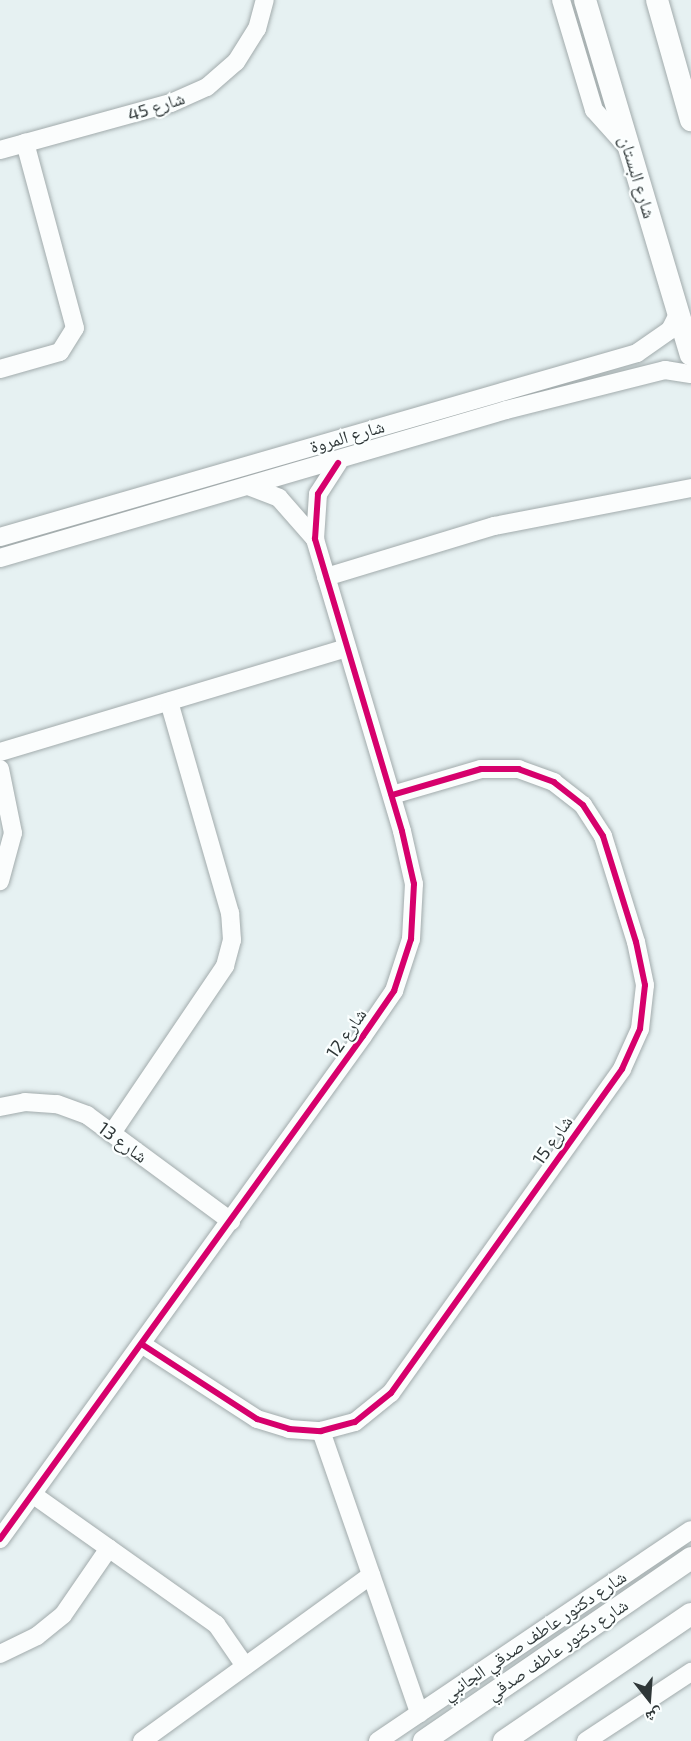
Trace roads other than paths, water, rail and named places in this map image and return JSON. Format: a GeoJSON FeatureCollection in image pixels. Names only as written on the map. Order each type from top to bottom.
{"type":"FeatureCollection","features":[{"type":"Feature","properties":{"kind":"street","name":"شارع 45"},"geometry":{"type":"LineString","coordinates":[[0,150],[171,103],[207,87],[237,62],[257,29],[265,0]]}},
{"type":"Feature","properties":{"kind":"street"},"geometry":{"type":"LineString","coordinates":[[561,0],[594,110],[630,150]]}},
{"type":"Feature","properties":{"kind":"street","name":"شارع البستان"},"geometry":{"type":"LineString","coordinates":[[585,0],[691,355]]}},
{"type":"Feature","properties":{"kind":"street"},"geometry":{"type":"LineString","coordinates":[[657,0],[691,120]]}},
{"type":"Feature","properties":{"kind":"street"},"geometry":{"type":"LineString","coordinates":[[0,369],[60,352],[75,328],[25,143]]}},
{"type":"Feature","properties":{"kind":"street","name":"شارع المروة"},"geometry":{"type":"LineString","coordinates":[[0,537],[637,353],[670,330],[679,312]]}},
{"type":"Feature","properties":{"kind":"street","name":"شارع المروة"},"geometry":{"type":"LineString","coordinates":[[0,559],[338,463],[506,410],[676,369],[691,374]]}},
{"type":"Feature","properties":{"kind":"street","name":"شارع 12"},"geometry":{"type":"LineString","coordinates":[[0,1539],[35,1496],[394,991],[411,939],[414,884],[392,795],[315,539],[318,494],[338,463]]}},
{"type":"Feature","properties":{"kind":"street","name":"شارع 12"},"geometry":{"type":"LineString","coordinates":[[251,487],[279,498],[315,539]]}},
{"type":"Feature","properties":{"kind":"street"},"geometry":{"type":"LineString","coordinates":[[326,577],[494,526],[691,488]]}},
{"type":"Feature","properties":{"kind":"street"},"geometry":{"type":"LineString","coordinates":[[0,752],[347,648]]}},
{"type":"Feature","properties":{"kind":"street"},"geometry":{"type":"LineString","coordinates":[[112,1133],[225,966],[232,940],[230,913],[169,702]]}},
{"type":"Feature","properties":{"kind":"street"},"geometry":{"type":"LineString","coordinates":[[0,769],[13,833],[0,881]]}},
{"type":"Feature","properties":{"kind":"street","name":"شارع 15"},"geometry":{"type":"LineString","coordinates":[[143,1345],[247,1414],[289,1429],[321,1431],[355,1422],[391,1393],[622,1069],[640,1029],[645,985],[636,942],[603,836],[583,805],[554,782],[519,769],[481,769],[392,795]]}},
{"type":"Feature","properties":{"kind":"street","name":"شارع 13"},"geometry":{"type":"LineString","coordinates":[[0,1107],[57,1104],[87,1115],[231,1221]]}},
{"type":"Feature","properties":{"kind":"street"},"geometry":{"type":"LineString","coordinates":[[321,1431],[419,1713]]}},
{"type":"Feature","properties":{"kind":"street"},"geometry":{"type":"LineString","coordinates":[[35,1496],[216,1624],[245,1666]]}},
{"type":"Feature","properties":{"kind":"street","name":"شارع دكتور عاطف صدقي الجانبي"},"geometry":{"type":"LineString","coordinates":[[378,1741],[691,1530]]}},
{"type":"Feature","properties":{"kind":"street"},"geometry":{"type":"LineString","coordinates":[[0,1654],[37,1636],[63,1616],[109,1548]]}},
{"type":"Feature","properties":{"kind":"street","name":"شارع دكتور عاطف صدقي"},"geometry":{"type":"LineString","coordinates":[[424,1741],[691,1558]]}},
{"type":"Feature","properties":{"kind":"street"},"geometry":{"type":"LineString","coordinates":[[142,1741],[371,1575]]}},
{"type":"Feature","properties":{"kind":"street"},"geometry":{"type":"LineString","coordinates":[[504,1741],[691,1614]]}},
{"type":"Feature","properties":{"kind":"street"},"geometry":{"type":"LineString","coordinates":[[586,1741],[691,1672]]}}]}
